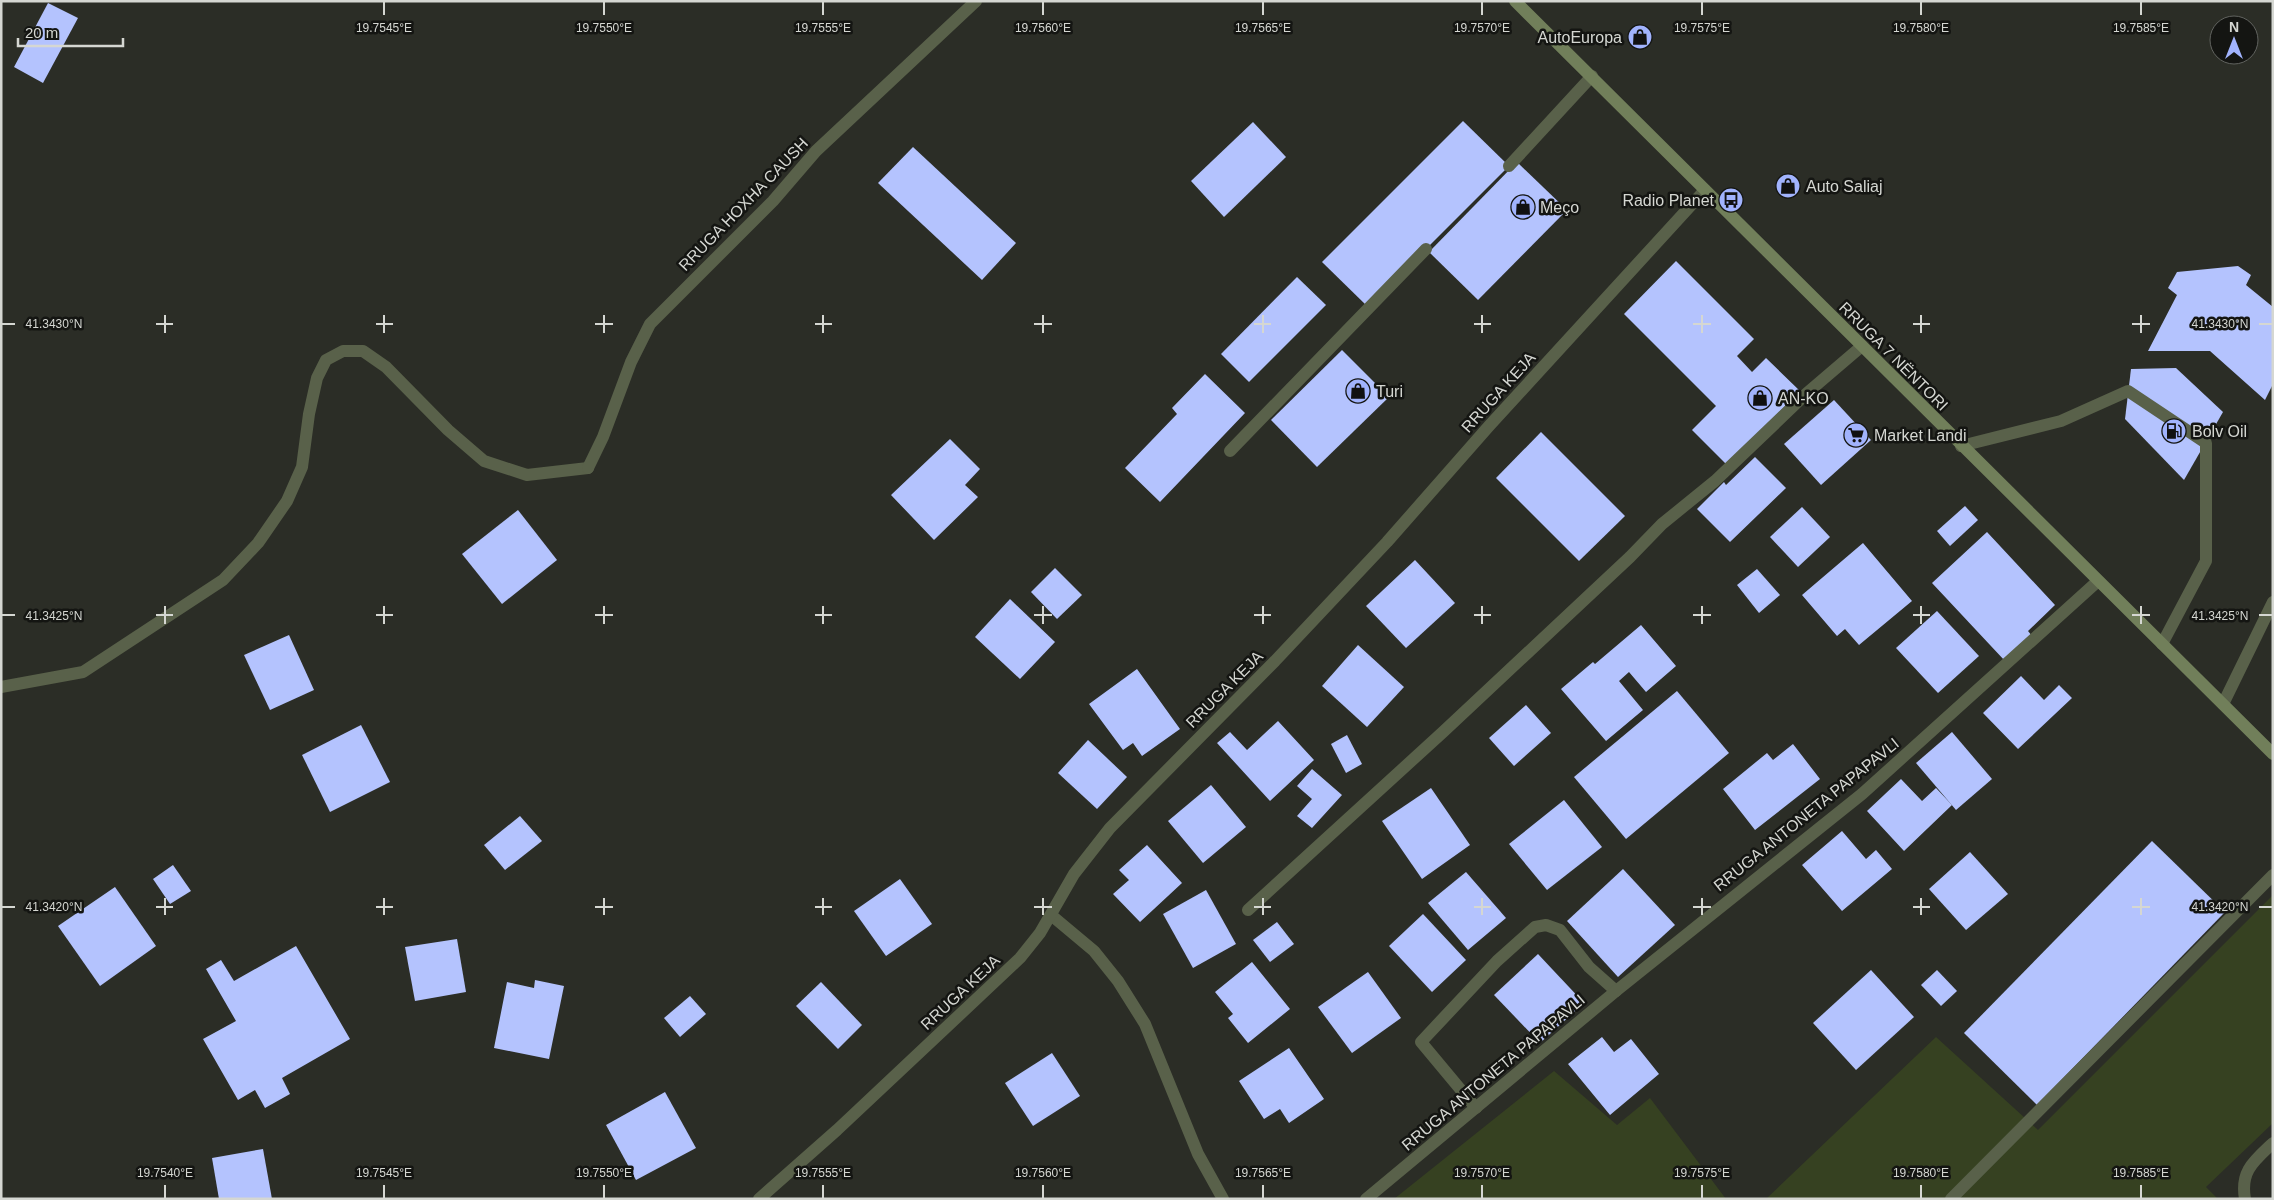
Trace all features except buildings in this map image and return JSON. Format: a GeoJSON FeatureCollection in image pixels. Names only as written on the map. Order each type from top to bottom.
{"type":"FeatureCollection","features":[{"type":"Feature","properties":{"kind":"main road","name":"RRUGA 7 NËNTORI"},"geometry":{"type":"LineString","coordinates":[[1515,1],[2273,754]]}},
{"type":"Feature","properties":{"kind":"street","name":"RRUGA HOXHA CAUSH"},"geometry":{"type":"LineString","coordinates":[[1,686],[82,672],[223,580],[258,543],[287,501],[302,467],[309,414],[317,378],[326,360],[343,351],[363,351],[386,367],[448,430],[484,461],[528,475],[588,468],[604,437],[631,362],[650,324],[772,201],[816,151],[976,1]]}},
{"type":"Feature","properties":{"kind":"street"},"geometry":{"type":"LineString","coordinates":[[1509,166],[1592,76]]}},
{"type":"Feature","properties":{"kind":"street","name":"RRUGA KEJA"},"geometry":{"type":"LineString","coordinates":[[759,1199],[844,1123],[1020,958],[1051,915],[1074,874],[1110,828],[1275,661],[1374,556],[1489,426],[1704,190]]}},
{"type":"Feature","properties":{"kind":"street"},"geometry":{"type":"LineString","coordinates":[[1230,451],[1426,249]]}},
{"type":"Feature","properties":{"kind":"street"},"geometry":{"type":"LineString","coordinates":[[1248,910],[1450,726],[1630,557],[1662,524],[1715,481],[1807,393],[1862,346]]}},
{"type":"Feature","properties":{"kind":"street"},"geometry":{"type":"LineString","coordinates":[[1961,446],[2061,421],[2128,391],[2206,443],[2206,561],[2162,644]]}},
{"type":"Feature","properties":{"kind":"street","name":"RRUGA ANTONETA PAPAPAVLI"},"geometry":{"type":"LineString","coordinates":[[1366,1199],[1616,991],[1862,794],[2098,581]]}},
{"type":"Feature","properties":{"kind":"street"},"geometry":{"type":"LineString","coordinates":[[2223,704],[2273,602]]}},
{"type":"Feature","properties":{"kind":"street"},"geometry":{"type":"LineString","coordinates":[[1951,1199],[2273,876]]}},
{"type":"Feature","properties":{"kind":"street"},"geometry":{"type":"LineString","coordinates":[[1051,915],[1094,952],[1118,981],[1144,1024],[1198,1154],[1224,1199]]}},
{"type":"Feature","properties":{"kind":"street"},"geometry":{"type":"LineString","coordinates":[[1476,1108],[1421,1042],[1497,961],[1534,927],[1546,925],[1560,930],[1589,967],[1616,991]]}},
{"type":"Feature","properties":{"kind":"street"},"geometry":{"type":"LineString","coordinates":[[2245,1199],[2242,1184],[2250,1165],[2273,1143]]}},
{"type":"Feature","properties":{"kind":"green space"},"geometry":{"type":"Polygon","coordinates":[[[2273,895],[2273,1123],[2206,1187],[2218,1199],[1766,1199],[1936,1037],[2038,1130],[2273,895]]]}},
{"type":"Feature","properties":{"kind":"green space"},"geometry":{"type":"Polygon","coordinates":[[[1554,1071],[1617,1125],[1650,1098],[1726,1199],[1394,1199],[1554,1071]]]}},
{"type":"Feature","properties":{"kind":"place","name":"AutoEuropa"},"geometry":{"type":"Point","coordinates":[1640,37]}},
{"type":"Feature","properties":{"kind":"place","name":"Auto Saliaj"},"geometry":{"type":"Point","coordinates":[1788,186]}},
{"type":"Feature","properties":{"kind":"place","name":"Radio Planet"},"geometry":{"type":"Point","coordinates":[1731,200]}},
{"type":"Feature","properties":{"kind":"place","name":"Meço"},"geometry":{"type":"Point","coordinates":[1523,207]}},
{"type":"Feature","properties":{"kind":"place","name":"Turi"},"geometry":{"type":"Point","coordinates":[1358,391]}},
{"type":"Feature","properties":{"kind":"place","name":"AN-KO"},"geometry":{"type":"Point","coordinates":[1760,398]}},
{"type":"Feature","properties":{"kind":"place","name":"Bolv Oil"},"geometry":{"type":"Point","coordinates":[2174,431]}},
{"type":"Feature","properties":{"kind":"place","name":"Market Landi"},"geometry":{"type":"Point","coordinates":[1856,435]}}]}
